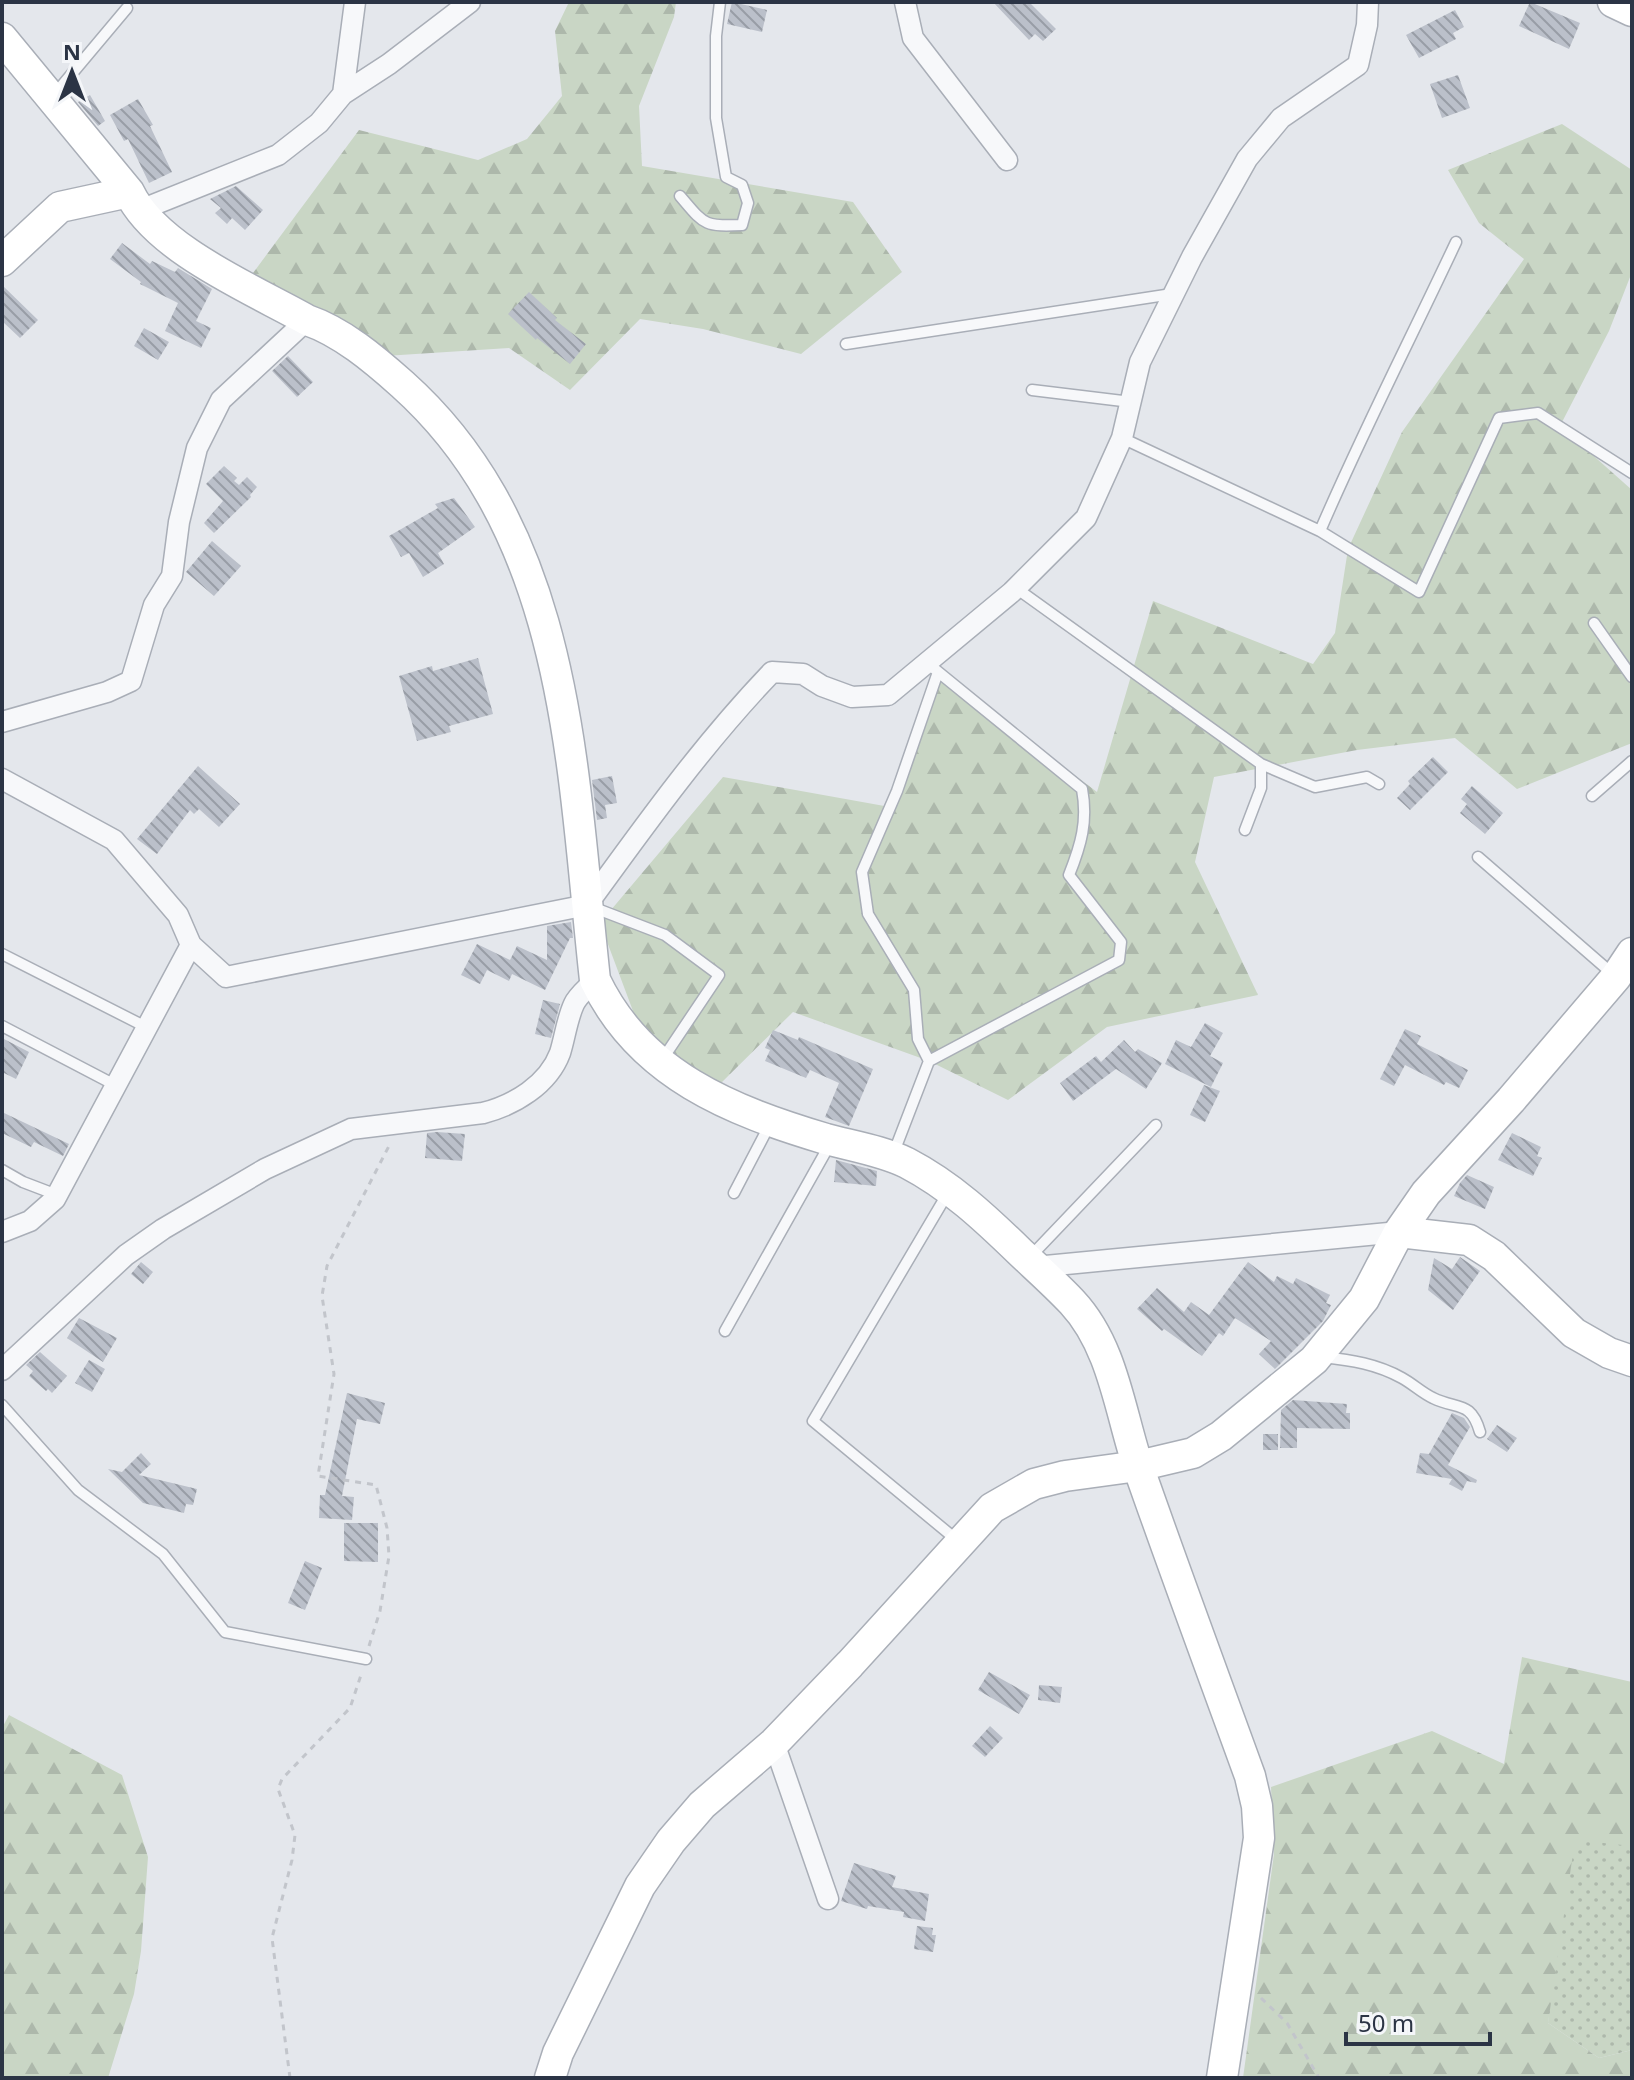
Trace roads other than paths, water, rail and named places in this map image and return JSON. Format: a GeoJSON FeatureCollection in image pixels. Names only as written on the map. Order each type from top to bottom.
{"type":"FeatureCollection","features":[{"type":"Feature","properties":{"kind":"street"},"geometry":{"type":"LineString","coordinates":[[343,94],[355,2]]}},
{"type":"Feature","properties":{"kind":"street"},"geometry":{"type":"LineString","coordinates":[[2,261],[60,207],[134,202],[278,155],[319,123],[343,94],[389,64],[470,2]]}},
{"type":"Feature","properties":{"kind":"street"},"geometry":{"type":"LineString","coordinates":[[905,2],[913,38],[1007,160]]}},
{"type":"Feature","properties":{"kind":"street"},"geometry":{"type":"LineString","coordinates":[[2,779],[114,840],[178,915],[191,945],[226,977],[587,905],[688,768],[772,672],[803,674],[822,686],[852,697],[888,695],[932,667],[1086,518],[1122,438],[1140,362],[1173,294],[1247,159],[1281,118],[1358,65],[1367,25],[1368,2]]}},
{"type":"Feature","properties":{"kind":"street"},"geometry":{"type":"LineString","coordinates":[[1613,2],[1632,11]]}},
{"type":"Feature","properties":{"kind":"street"},"geometry":{"type":"LineString","coordinates":[[2,38],[134,202],[181,249],[307,320],[327,327],[383,367],[431,410],[472,464],[513,537],[536,594],[552,653],[570,750],[595,980],[609,1009],[634,1038],[698,1090],[771,1122],[903,1161],[950,1189],[973,1206],[1074,1304],[1107,1361],[1138,1466],[1250,1776],[1257,1806],[1259,1838],[1222,2078]]}},
{"type":"Feature","properties":{"kind":"street"},"geometry":{"type":"LineString","coordinates":[[2,722],[107,692],[131,681],[154,605],[172,576],[179,522],[197,448],[221,400],[307,320]]}},
{"type":"Feature","properties":{"kind":"street"},"geometry":{"type":"LineString","coordinates":[[2,1232],[30,1221],[57,1195],[191,945]]}},
{"type":"Feature","properties":{"kind":"street"},"geometry":{"type":"LineString","coordinates":[[550,2078],[558,2053],[640,1886],[671,1841],[702,1805],[774,1743],[992,1508],[1034,1484],[1193,1453],[1221,1436],[1317,1356],[1364,1299],[1399,1232],[1426,1193],[1511,1100],[1627,962]]}},
{"type":"Feature","properties":{"kind":"street"},"geometry":{"type":"LineString","coordinates":[[2,1370],[126,1255],[163,1229],[265,1169],[351,1129],[504,1108],[534,1088],[549,1073],[559,1055],[575,1002],[595,980]]}},
{"type":"Feature","properties":{"kind":"street"},"geometry":{"type":"LineString","coordinates":[[1032,1263],[1399,1232],[1469,1240],[1494,1256],[1574,1333],[1609,1353],[1632,1361]]}},
{"type":"Feature","properties":{"kind":"street"},"geometry":{"type":"LineString","coordinates":[[774,1743],[828,1899]]}},
{"type":"Feature","properties":{"kind":"lane"},"geometry":{"type":"LineString","coordinates":[[680,196],[702,222],[722,226],[742,225],[748,203],[742,185],[726,177],[716,118],[716,36],[720,2]]}},
{"type":"Feature","properties":{"kind":"lane"},"geometry":{"type":"LineString","coordinates":[[52,98],[127,8]]}},
{"type":"Feature","properties":{"kind":"lane"},"geometry":{"type":"LineString","coordinates":[[1320,531],[1358,443],[1456,242]]}},
{"type":"Feature","properties":{"kind":"lane"},"geometry":{"type":"LineString","coordinates":[[846,344],[1173,294]]}},
{"type":"Feature","properties":{"kind":"lane"},"geometry":{"type":"LineString","coordinates":[[1032,390],[1131,402]]}},
{"type":"Feature","properties":{"kind":"lane"},"geometry":{"type":"LineString","coordinates":[[1122,438],[1320,531],[1419,592],[1499,418],[1538,413],[1632,473]]}},
{"type":"Feature","properties":{"kind":"lane"},"geometry":{"type":"LineString","coordinates":[[1016,588],[1261,764],[1315,787],[1367,777],[1379,784]]}},
{"type":"Feature","properties":{"kind":"lane"},"geometry":{"type":"LineString","coordinates":[[1594,623],[1632,677]]}},
{"type":"Feature","properties":{"kind":"lane"},"geometry":{"type":"LineString","coordinates":[[891,1158],[929,1061],[1119,960],[1121,942],[1069,875],[1081,845],[1087,812],[1082,789],[932,667],[897,791],[862,872],[868,914],[914,990],[918,1039],[929,1061]]}},
{"type":"Feature","properties":{"kind":"lane"},"geometry":{"type":"LineString","coordinates":[[1592,796],[1632,761]]}},
{"type":"Feature","properties":{"kind":"lane"},"geometry":{"type":"LineString","coordinates":[[1245,830],[1261,788],[1261,764]]}},
{"type":"Feature","properties":{"kind":"lane"},"geometry":{"type":"LineString","coordinates":[[1478,857],[1627,962]]}},
{"type":"Feature","properties":{"kind":"lane"},"geometry":{"type":"LineString","coordinates":[[587,905],[665,935],[719,975],[660,1061]]}},
{"type":"Feature","properties":{"kind":"lane"},"geometry":{"type":"LineString","coordinates":[[2,954],[146,1027]]}},
{"type":"Feature","properties":{"kind":"lane"},"geometry":{"type":"LineString","coordinates":[[2,1026],[115,1085]]}},
{"type":"Feature","properties":{"kind":"lane"},"geometry":{"type":"LineString","coordinates":[[734,1193],[771,1122]]}},
{"type":"Feature","properties":{"kind":"lane"},"geometry":{"type":"LineString","coordinates":[[1032,1263],[1156,1125]]}},
{"type":"Feature","properties":{"kind":"lane"},"geometry":{"type":"LineString","coordinates":[[725,1331],[832,1141]]}},
{"type":"Feature","properties":{"kind":"lane"},"geometry":{"type":"LineString","coordinates":[[2,1170],[57,1195]]}},
{"type":"Feature","properties":{"kind":"lane"},"geometry":{"type":"LineString","coordinates":[[950,1189],[813,1421],[959,1542]]}},
{"type":"Feature","properties":{"kind":"lane"},"geometry":{"type":"LineString","coordinates":[[1317,1356],[1364,1362],[1399,1376],[1435,1399],[1462,1406],[1475,1417],[1480,1432]]}},
{"type":"Feature","properties":{"kind":"lane"},"geometry":{"type":"LineString","coordinates":[[2,1405],[78,1490],[163,1554],[225,1632],[366,1659]]}}]}
